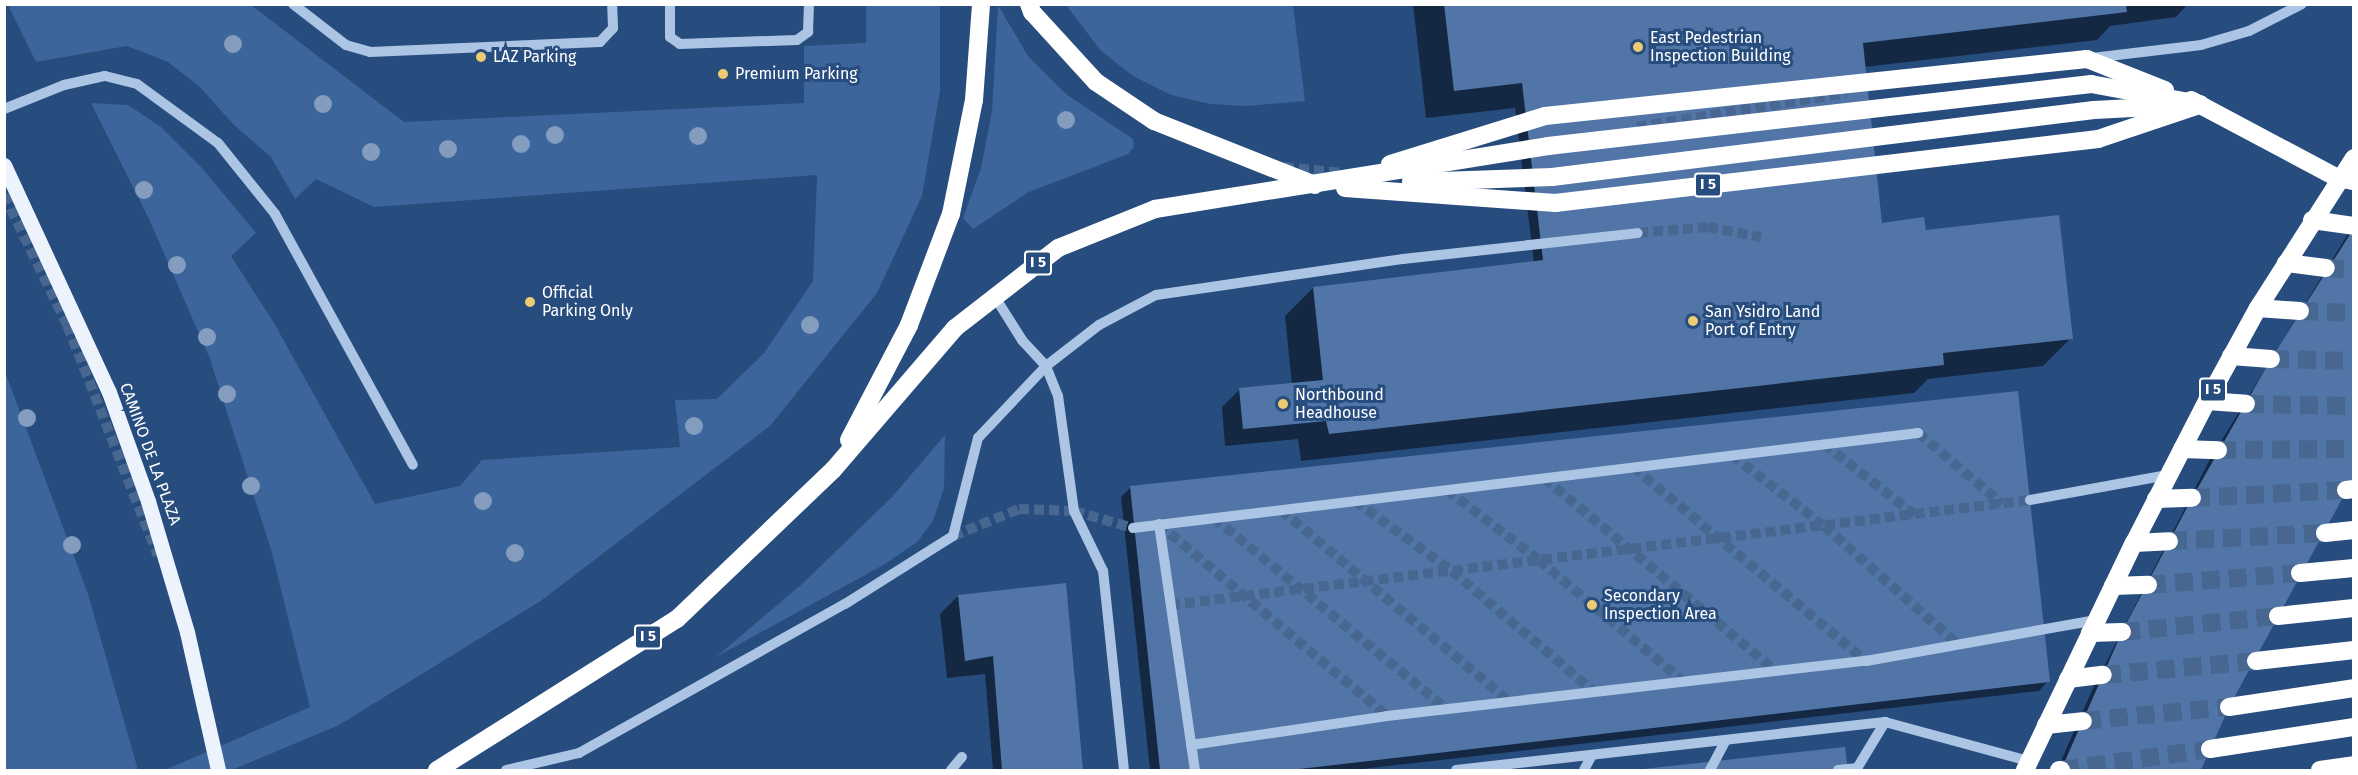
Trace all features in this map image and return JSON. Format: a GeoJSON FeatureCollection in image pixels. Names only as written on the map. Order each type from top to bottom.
{"type":"FeatureCollection","features":[{"type":"Feature","properties":{"kind":"highway"},"geometry":{"type":"LineString","coordinates":[[834,470],[909,325],[951,214],[974,100],[981,4]]}},
{"type":"Feature","properties":{"kind":"highway"},"geometry":{"type":"LineString","coordinates":[[1029,4],[1032,12],[1096,82],[1154,121],[1316,186]]}},
{"type":"Feature","properties":{"kind":"highway","name":"I 5"},"geometry":{"type":"LineString","coordinates":[[1316,186],[1545,116],[2087,58],[2200,104],[2346,180]]}},
{"type":"Feature","properties":{"kind":"highway","name":"I 5"},"geometry":{"type":"LineString","coordinates":[[437,771],[677,619],[834,470],[955,328],[1058,248],[1155,209],[1316,186],[1548,146],[2091,84],[2200,104]]}},
{"type":"Feature","properties":{"kind":"highway","name":"I 5"},"geometry":{"type":"LineString","coordinates":[[1316,186],[1552,177],[2094,110],[2200,104]]}},
{"type":"Feature","properties":{"kind":"highway","name":"I 5"},"geometry":{"type":"LineString","coordinates":[[1316,186],[1555,203],[2098,140],[2200,104]]}},
{"type":"Feature","properties":{"kind":"highway","name":"I 5"},"geometry":{"type":"LineString","coordinates":[[2027,766],[2134,543],[2231,356],[2312,220],[2346,180],[2354,158]]}},
{"type":"Feature","properties":{"kind":"highway"},"geometry":{"type":"LineString","coordinates":[[2312,220],[2354,226]]}},
{"type":"Feature","properties":{"kind":"highway"},"geometry":{"type":"LineString","coordinates":[[2286,263],[2326,268]]}},
{"type":"Feature","properties":{"kind":"highway"},"geometry":{"type":"LineString","coordinates":[[2258,308],[2300,311]]}},
{"type":"Feature","properties":{"kind":"highway","name":"I 5"},"geometry":{"type":"LineString","coordinates":[[2231,356],[2271,359]]}},
{"type":"Feature","properties":{"kind":"highway","name":"I 5"},"geometry":{"type":"LineString","coordinates":[[2207,401],[2246,404]]}},
{"type":"Feature","properties":{"kind":"highway"},"geometry":{"type":"LineString","coordinates":[[2182,449],[2218,450]]}},
{"type":"Feature","properties":{"kind":"highway"},"geometry":{"type":"LineString","coordinates":[[2156,499],[2192,498]]}},
{"type":"Feature","properties":{"kind":"highway"},"geometry":{"type":"LineString","coordinates":[[2325,533],[2354,530]]}},
{"type":"Feature","properties":{"kind":"highway"},"geometry":{"type":"LineString","coordinates":[[2134,543],[2169,541]]}},
{"type":"Feature","properties":{"kind":"highway"},"geometry":{"type":"LineString","coordinates":[[2300,573],[2354,568]]}},
{"type":"Feature","properties":{"kind":"highway"},"geometry":{"type":"LineString","coordinates":[[2113,586],[2148,585]]}},
{"type":"Feature","properties":{"kind":"highway"},"geometry":{"type":"LineString","coordinates":[[2278,616],[2354,608]]}},
{"type":"Feature","properties":{"kind":"highway"},"geometry":{"type":"LineString","coordinates":[[2093,627],[2122,632]]}},
{"type":"Feature","properties":{"kind":"highway"},"geometry":{"type":"LineString","coordinates":[[2256,661],[2354,650]]}},
{"type":"Feature","properties":{"kind":"highway"},"geometry":{"type":"LineString","coordinates":[[2068,679],[2103,675]]}},
{"type":"Feature","properties":{"kind":"highway"},"geometry":{"type":"LineString","coordinates":[[2229,707],[2354,688]]}},
{"type":"Feature","properties":{"kind":"highway"},"geometry":{"type":"LineString","coordinates":[[2046,725],[2083,721]]}},
{"type":"Feature","properties":{"kind":"highway"},"geometry":{"type":"LineString","coordinates":[[2210,749],[2354,727]]}},
{"type":"Feature","properties":{"kind":"highway"},"geometry":{"type":"LineString","coordinates":[[2320,771],[2354,765]]}},
{"type":"Feature","properties":{"kind":"main road","name":"CAMINO DE LA PLAZA"},"geometry":{"type":"LineString","coordinates":[[4,165],[109,392],[164,549],[187,632],[218,771]]}},
{"type":"Feature","properties":{"kind":"lane"},"geometry":{"type":"LineString","coordinates":[[293,4],[346,45],[370,52],[600,42],[613,28],[612,4]]}},
{"type":"Feature","properties":{"kind":"lane"},"geometry":{"type":"LineString","coordinates":[[670,4],[670,37],[680,44],[797,40],[808,32],[809,4]]}},
{"type":"Feature","properties":{"kind":"lane"},"geometry":{"type":"LineString","coordinates":[[2087,58],[2201,45],[2249,32],[2302,4]]}},
{"type":"Feature","properties":{"kind":"lane"},"geometry":{"type":"LineString","coordinates":[[4,109],[64,84],[105,76],[137,84],[218,143],[275,214],[413,465]]}},
{"type":"Feature","properties":{"kind":"lane"},"geometry":{"type":"LineString","coordinates":[[507,771],[579,753],[845,604],[953,536],[978,438],[1046,366],[1099,325],[1156,295],[1346,267],[1638,233]]}},
{"type":"Feature","properties":{"kind":"lane"},"geometry":{"type":"LineString","coordinates":[[995,297],[1022,340],[1046,366],[1058,396],[1074,511],[1103,571],[1124,771]]}},
{"type":"Feature","properties":{"kind":"lane"},"geometry":{"type":"LineString","coordinates":[[1133,528],[1918,433]]}},
{"type":"Feature","properties":{"kind":"lane"},"geometry":{"type":"LineString","coordinates":[[2030,500],[2168,475]]}},
{"type":"Feature","properties":{"kind":"lane"},"geometry":{"type":"LineString","coordinates":[[1159,524],[1195,771]]}},
{"type":"Feature","properties":{"kind":"lane"},"geometry":{"type":"LineString","coordinates":[[1191,745],[1387,716],[1866,661],[2093,627]]}},
{"type":"Feature","properties":{"kind":"lane"},"geometry":{"type":"LineString","coordinates":[[1838,771],[1857,769],[1885,722]]}},
{"type":"Feature","properties":{"kind":"lane"},"geometry":{"type":"LineString","coordinates":[[1456,771],[1885,722],[2027,766]]}},
{"type":"Feature","properties":{"kind":"lane"},"geometry":{"type":"LineString","coordinates":[[1710,771],[1726,740]]}},
{"type":"Feature","properties":{"kind":"lane"},"geometry":{"type":"LineString","coordinates":[[1584,771],[1592,756]]}},
{"type":"Feature","properties":{"kind":"lane"},"geometry":{"type":"LineString","coordinates":[[951,771],[962,757]]}},
{"type":"Feature","properties":{"kind":"shaded area"},"geometry":{"type":"Polygon","coordinates":[[[8,5],[251,5],[404,122],[804,103],[804,46],[866,43],[866,5],[940,5],[940,91],[922,196],[877,293],[770,426],[542,600],[339,725],[232,770],[165,770],[310,707],[272,553],[210,359],[149,219],[91,103],[128,105],[161,127],[201,167],[256,233],[231,256],[274,323],[375,504],[460,486],[482,460],[680,447],[675,400],[717,399],[764,353],[813,281],[817,175],[374,207],[316,179],[295,199],[271,157],[233,124],[200,87],[168,62],[127,46],[36,62],[8,5]]]}},
{"type":"Feature","properties":{"kind":"shaded area"},"geometry":{"type":"Polygon","coordinates":[[[998,5],[1028,56],[1066,94],[1133,139],[1134,147],[1128,154],[1029,192],[973,229],[963,218],[981,168],[992,111],[998,5]]]}},
{"type":"Feature","properties":{"kind":"shaded area"},"geometry":{"type":"Polygon","coordinates":[[[1066,5],[1293,5],[1305,101],[1246,106],[1210,104],[1171,95],[1133,76],[1101,51],[1066,5]]]}},
{"type":"Feature","properties":{"kind":"shaded area"},"geometry":{"type":"Polygon","coordinates":[[[5,372],[88,594],[138,770],[5,770],[5,372]]]}},
{"type":"Feature","properties":{"kind":"shaded area"},"geometry":{"type":"Polygon","coordinates":[[[945,435],[944,488],[933,521],[917,542],[885,564],[716,657],[802,584],[892,497],[945,435]]]}},
{"type":"Feature","properties":{"kind":"building"},"geometry":{"type":"Polygon","coordinates":[[[1444,4],[2126,4],[2127,12],[1863,43],[1882,223],[1924,217],[1926,230],[2059,215],[2073,339],[1943,353],[1944,365],[1329,434],[1326,421],[1243,429],[1239,388],[1323,380],[1313,287],[1543,260],[1522,83],[1454,91],[1444,4]]]}},
{"type":"Feature","properties":{"kind":"building"},"geometry":{"type":"Polygon","coordinates":[[[2354,228],[2354,477],[2229,707],[2201,770],[2061,770],[2122,632],[2192,498],[2271,359],[2354,228]]]}},
{"type":"Feature","properties":{"kind":"building","name":"Secondary Inspection Area"},"geometry":{"type":"Polygon","coordinates":[[[2018,391],[2050,682],[1291,770],[1160,770],[1130,486],[2018,391]]]}},
{"type":"Feature","properties":{"kind":"building"},"geometry":{"type":"Polygon","coordinates":[[[1066,583],[1083,770],[1002,770],[993,656],[965,661],[958,595],[1066,583]]]}},
{"type":"Feature","properties":{"kind":"building"},"geometry":{"type":"Polygon","coordinates":[[[1845,747],[1848,770],[1643,770],[1643,769],[1845,747]]]}},
{"type":"Feature","properties":{"kind":"tunnel"},"geometry":{"type":"LineString","coordinates":[[1637,127],[1846,93]]}},
{"type":"Feature","properties":{"kind":"tunnel"},"geometry":{"type":"LineString","coordinates":[[1284,167],[1343,173]]}},
{"type":"Feature","properties":{"kind":"tunnel"},"geometry":{"type":"LineString","coordinates":[[4,195],[67,325],[158,556]]}},
{"type":"Feature","properties":{"kind":"tunnel"},"geometry":{"type":"LineString","coordinates":[[1638,233],[1708,227],[1761,237]]}},
{"type":"Feature","properties":{"kind":"tunnel"},"geometry":{"type":"LineString","coordinates":[[2326,268],[2354,270]]}},
{"type":"Feature","properties":{"kind":"tunnel"},"geometry":{"type":"LineString","coordinates":[[2300,311],[2354,313]]}},
{"type":"Feature","properties":{"kind":"tunnel"},"geometry":{"type":"LineString","coordinates":[[2271,359],[2354,361]]}},
{"type":"Feature","properties":{"kind":"tunnel"},"geometry":{"type":"LineString","coordinates":[[2246,404],[2354,406]]}},
{"type":"Feature","properties":{"kind":"tunnel"},"geometry":{"type":"LineString","coordinates":[[1918,433],[2002,504]]}},
{"type":"Feature","properties":{"kind":"tunnel"},"geometry":{"type":"LineString","coordinates":[[1824,444],[1915,515]]}},
{"type":"Feature","properties":{"kind":"tunnel"},"geometry":{"type":"LineString","coordinates":[[2218,450],[2354,449]]}},
{"type":"Feature","properties":{"kind":"tunnel"},"geometry":{"type":"LineString","coordinates":[[1732,455],[1824,526],[1961,647]]}},
{"type":"Feature","properties":{"kind":"tunnel"},"geometry":{"type":"LineString","coordinates":[[1633,467],[1866,661]]}},
{"type":"Feature","properties":{"kind":"tunnel"},"geometry":{"type":"LineString","coordinates":[[1544,478],[1777,672]]}},
{"type":"Feature","properties":{"kind":"tunnel"},"geometry":{"type":"LineString","coordinates":[[1447,490],[1539,560],[1685,683]]}},
{"type":"Feature","properties":{"kind":"tunnel"},"geometry":{"type":"LineString","coordinates":[[2192,498],[2346,490]]}},
{"type":"Feature","properties":{"kind":"tunnel"},"geometry":{"type":"LineString","coordinates":[[1170,605],[2030,500]]}},
{"type":"Feature","properties":{"kind":"tunnel"},"geometry":{"type":"LineString","coordinates":[[1355,501],[1452,571],[1594,692]]}},
{"type":"Feature","properties":{"kind":"tunnel"},"geometry":{"type":"LineString","coordinates":[[953,536],[1019,509],[1074,511],[1133,528]]}},
{"type":"Feature","properties":{"kind":"tunnel"},"geometry":{"type":"LineString","coordinates":[[1281,510],[1509,701]]}},
{"type":"Feature","properties":{"kind":"tunnel"},"geometry":{"type":"LineString","coordinates":[[1214,518],[1448,710]]}},
{"type":"Feature","properties":{"kind":"tunnel"},"geometry":{"type":"LineString","coordinates":[[1159,524],[1387,716]]}},
{"type":"Feature","properties":{"kind":"tunnel"},"geometry":{"type":"LineString","coordinates":[[2169,541],[2325,533]]}},
{"type":"Feature","properties":{"kind":"tunnel"},"geometry":{"type":"LineString","coordinates":[[2148,585],[2300,573]]}},
{"type":"Feature","properties":{"kind":"tunnel"},"geometry":{"type":"LineString","coordinates":[[2122,632],[2278,616]]}},
{"type":"Feature","properties":{"kind":"tunnel"},"geometry":{"type":"LineString","coordinates":[[2103,675],[2256,661]]}},
{"type":"Feature","properties":{"kind":"tunnel"},"geometry":{"type":"LineString","coordinates":[[2083,721],[2229,707]]}},
{"type":"Feature","properties":{"kind":"tunnel"},"geometry":{"type":"LineString","coordinates":[[2061,770],[2210,749]]}},
{"type":"Feature","properties":{"kind":"place","name":"East Pedestrian Inspection Building"},"geometry":{"type":"Point","coordinates":[1638,47]}},
{"type":"Feature","properties":{"kind":"place","name":"LAZ Parking"},"geometry":{"type":"Point","coordinates":[481,57]}},
{"type":"Feature","properties":{"kind":"place","name":"Premium Parking"},"geometry":{"type":"Point","coordinates":[723,74]}},
{"type":"Feature","properties":{"kind":"place","name":"Official Parking Only"},"geometry":{"type":"Point","coordinates":[530,302]}},
{"type":"Feature","properties":{"kind":"place","name":"San Ysidro Land Port of Entry"},"geometry":{"type":"Point","coordinates":[1693,321]}},
{"type":"Feature","properties":{"kind":"place","name":"Northbound Headhouse"},"geometry":{"type":"Point","coordinates":[1283,404]}},
{"type":"Feature","properties":{"kind":"place","name":"Secondary Inspection Area"},"geometry":{"type":"Point","coordinates":[1592,605]}}]}
